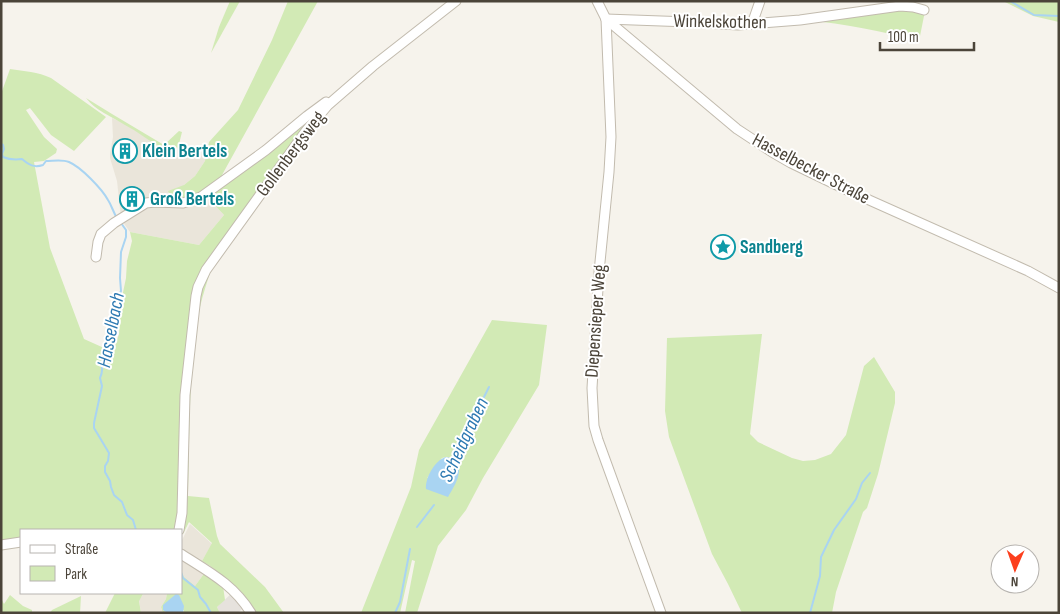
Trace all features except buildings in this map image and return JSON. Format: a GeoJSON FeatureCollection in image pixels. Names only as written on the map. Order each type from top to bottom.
{"type":"FeatureCollection","features":[{"type":"Feature","properties":{"kind":"street","name":"Gollenbergsweg"},"geometry":{"type":"LineString","coordinates":[[179,529],[183,497],[185,395],[198,287],[206,270],[306,130],[335,98],[456,1]]}},
{"type":"Feature","properties":{"kind":"street","name":"Hasselbecker Straße"},"geometry":{"type":"LineString","coordinates":[[597,1],[606,19],[736,129],[772,152],[834,184],[1028,271],[1059,288]]}},
{"type":"Feature","properties":{"kind":"street"},"geometry":{"type":"LineString","coordinates":[[752,24],[760,1]]}},
{"type":"Feature","properties":{"kind":"street","name":"Winkelskothen"},"geometry":{"type":"LineString","coordinates":[[606,19],[731,25],[800,20],[900,6],[924,10]]}},
{"type":"Feature","properties":{"kind":"street","name":"Diepensieper Weg"},"geometry":{"type":"LineString","coordinates":[[606,19],[611,138],[592,374],[593,416],[598,440],[661,613]]}},
{"type":"Feature","properties":{"kind":"street"},"geometry":{"type":"LineString","coordinates":[[96,257],[101,234],[118,220],[146,203],[178,204],[201,197],[266,150],[324,103],[335,98]]}},
{"type":"Feature","properties":{"kind":"street"},"geometry":{"type":"LineString","coordinates":[[1,545],[20,542]]}},
{"type":"Feature","properties":{"kind":"street"},"geometry":{"type":"LineString","coordinates":[[182,555],[230,586],[251,613]]}},
{"type":"Feature","properties":{"kind":"shaded area"},"geometry":{"type":"Polygon","coordinates":[[[112,118],[127,125],[162,148],[167,146],[207,153],[205,161],[195,176],[184,185],[206,196],[224,215],[199,245],[130,232],[125,225],[121,218],[117,181],[110,158],[113,137],[112,118]]]}},
{"type":"Feature","properties":{"kind":"shaded area"},"geometry":{"type":"Polygon","coordinates":[[[190,524],[212,544],[202,561],[206,571],[195,586],[182,574],[182,540],[190,524]]]}},
{"type":"Feature","properties":{"kind":"shaded area"},"geometry":{"type":"Polygon","coordinates":[[[233,592],[243,608],[238,613],[220,613],[217,607],[233,592]]]}},
{"type":"Feature","properties":{"kind":"shaded area"},"geometry":{"type":"Polygon","coordinates":[[[143,594],[167,594],[161,607],[163,613],[141,613],[139,600],[143,594]]]}},
{"type":"Feature","properties":{"kind":"green space"},"geometry":{"type":"Polygon","coordinates":[[[230,1],[240,1],[211,53],[219,27],[230,1]]]}},
{"type":"Feature","properties":{"kind":"green space"},"geometry":{"type":"Polygon","coordinates":[[[288,1],[318,1],[222,175],[227,177],[192,198],[173,201],[168,191],[184,185],[195,176],[205,161],[209,142],[238,110],[272,40],[288,1]]]}},
{"type":"Feature","properties":{"kind":"green space"},"geometry":{"type":"Polygon","coordinates":[[[1003,1],[1059,1],[1059,22],[1033,16],[1003,1]]]}},
{"type":"Feature","properties":{"kind":"green space"},"geometry":{"type":"Polygon","coordinates":[[[881,9],[925,11],[919,41],[863,28],[806,20],[881,9]]]}},
{"type":"Feature","properties":{"kind":"green space"},"geometry":{"type":"Polygon","coordinates":[[[10,69],[36,73],[51,78],[106,117],[74,151],[51,135],[30,108],[26,110],[44,137],[57,149],[56,153],[44,161],[34,162],[50,248],[84,339],[113,352],[119,334],[121,302],[132,241],[130,232],[199,245],[224,215],[206,196],[317,110],[250,204],[195,295],[177,529],[20,529],[20,539],[1,542],[1,94],[10,69]]]}},
{"type":"Feature","properties":{"kind":"green space"},"geometry":{"type":"Polygon","coordinates":[[[86,98],[164,145],[179,131],[182,132],[178,148],[167,146],[162,149],[99,110],[86,98]]]}},
{"type":"Feature","properties":{"kind":"green space"},"geometry":{"type":"Polygon","coordinates":[[[208,270],[211,270],[200,307],[193,354],[188,496],[209,498],[220,544],[265,587],[284,613],[254,613],[224,577],[202,561],[212,543],[189,522],[182,534],[186,396],[197,302],[208,270]]]}},
{"type":"Feature","properties":{"kind":"green space"},"geometry":{"type":"Polygon","coordinates":[[[492,320],[547,325],[539,385],[466,510],[438,546],[417,613],[405,613],[415,561],[412,560],[400,613],[361,613],[411,487],[419,450],[492,320]],[[442,458],[427,478],[456,459],[442,458]]]}},
{"type":"Feature","properties":{"kind":"green space"},"geometry":{"type":"Polygon","coordinates":[[[762,334],[750,434],[758,442],[792,458],[803,461],[815,460],[831,454],[846,435],[864,366],[874,357],[895,392],[895,403],[878,474],[836,592],[832,613],[742,613],[712,554],[669,437],[665,411],[667,338],[762,334]]]}},
{"type":"Feature","properties":{"kind":"green space"},"geometry":{"type":"Polygon","coordinates":[[[206,571],[223,586],[225,600],[217,607],[220,613],[183,613],[184,610],[163,610],[167,613],[163,613],[161,607],[167,594],[182,594],[182,573],[195,586],[206,571]]]}},
{"type":"Feature","properties":{"kind":"green space"},"geometry":{"type":"Polygon","coordinates":[[[114,594],[143,594],[139,601],[141,613],[105,613],[114,594]]]}},
{"type":"Feature","properties":{"kind":"green space"},"geometry":{"type":"Polygon","coordinates":[[[10,595],[23,606],[32,610],[32,613],[1,613],[1,598],[4,604],[10,595]]]}},
{"type":"Feature","properties":{"kind":"green space"},"geometry":{"type":"Polygon","coordinates":[[[81,596],[80,613],[50,613],[52,610],[81,596]]]}},
{"type":"Feature","properties":{"kind":"water"},"geometry":{"type":"Polygon","coordinates":[[[446,457],[456,459],[459,469],[458,478],[448,497],[426,489],[427,480],[432,470],[438,462],[446,457]]]}},
{"type":"Feature","properties":{"kind":"water"},"geometry":{"type":"Polygon","coordinates":[[[176,594],[179,595],[184,606],[183,613],[167,613],[163,610],[163,605],[176,594]]]}},
{"type":"Feature","properties":{"kind":"waterway"},"geometry":{"type":"LineString","coordinates":[[1010,1],[1034,15],[1059,16]]}},
{"type":"Feature","properties":{"kind":"waterway","name":"Hasselbach"},"geometry":{"type":"LineString","coordinates":[[1,144],[4,149],[3,157],[8,159],[22,159],[34,166],[43,165],[46,161],[58,160],[74,165],[85,173],[101,190],[117,218]]}},
{"type":"Feature","properties":{"kind":"waterway","name":"Hasselbach"},"geometry":{"type":"LineString","coordinates":[[121,223],[126,230],[126,237],[121,252],[121,291],[112,313],[111,332],[102,362],[100,378],[102,386],[94,428],[109,453],[105,472],[114,495],[122,502],[127,515],[133,520],[136,529]]}},
{"type":"Feature","properties":{"kind":"waterway","name":"Scheidgraben"},"geometry":{"type":"LineString","coordinates":[[453,459],[489,387]]}},
{"type":"Feature","properties":{"kind":"waterway"},"geometry":{"type":"LineString","coordinates":[[810,613],[820,576],[821,557],[834,530],[856,499],[862,483],[870,473]]}},
{"type":"Feature","properties":{"kind":"waterway","name":"Scheidgraben"},"geometry":{"type":"LineString","coordinates":[[417,527],[434,505]]}},
{"type":"Feature","properties":{"kind":"waterway","name":"Scheidgraben"},"geometry":{"type":"LineString","coordinates":[[395,613],[400,602],[410,549]]}},
{"type":"Feature","properties":{"kind":"waterway","name":"Hasselbach"},"geometry":{"type":"LineString","coordinates":[[182,575],[183,578],[198,590],[200,597],[211,613]]}},
{"type":"Feature","properties":{"kind":"place","name":"Klein Bertels"},"geometry":{"type":"Point","coordinates":[125,151]}},
{"type":"Feature","properties":{"kind":"place","name":"Groß Bertels"},"geometry":{"type":"Point","coordinates":[132,199]}},
{"type":"Feature","properties":{"kind":"place","name":"Sandberg"},"geometry":{"type":"Point","coordinates":[723,247]}}]}
